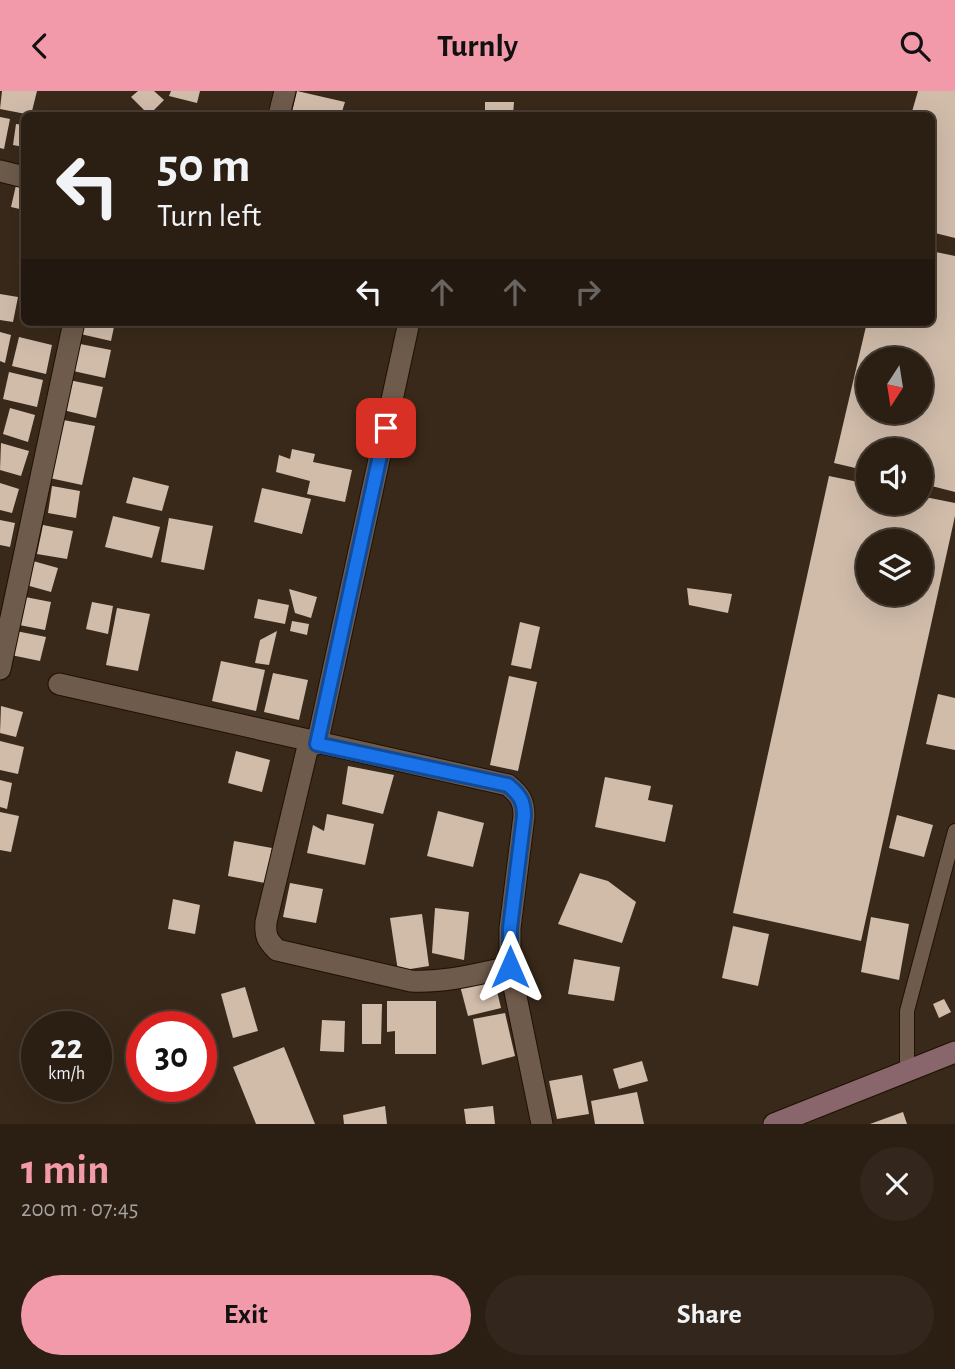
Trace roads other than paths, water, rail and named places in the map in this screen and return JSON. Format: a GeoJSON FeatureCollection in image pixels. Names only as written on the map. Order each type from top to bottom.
{"type":"FeatureCollection","features":[{"type":"Feature","properties":{"kind":"main road"},"geometry":{"type":"LineString","coordinates":[[774,1124],[955,1052]]}},
{"type":"Feature","properties":{"kind":"street"},"geometry":{"type":"LineString","coordinates":[[280,112],[285,91]]}},
{"type":"Feature","properties":{"kind":"street"},"geometry":{"type":"LineString","coordinates":[[1,175],[21,177]]}},
{"type":"Feature","properties":{"kind":"street"},"geometry":{"type":"LineString","coordinates":[[0,669],[73,326]]}},
{"type":"Feature","properties":{"kind":"street"},"geometry":{"type":"LineString","coordinates":[[408,326],[313,743],[265,934],[267,941],[277,950],[411,981],[450,980],[510,967]]}},
{"type":"Feature","properties":{"kind":"street"},"geometry":{"type":"LineString","coordinates":[[59,684],[508,785],[519,793],[524,803],[524,816],[510,928],[510,967],[542,1124]]}},
{"type":"Feature","properties":{"kind":"lane"},"geometry":{"type":"LineString","coordinates":[[907,1072],[907,1011],[955,831]]}}]}
